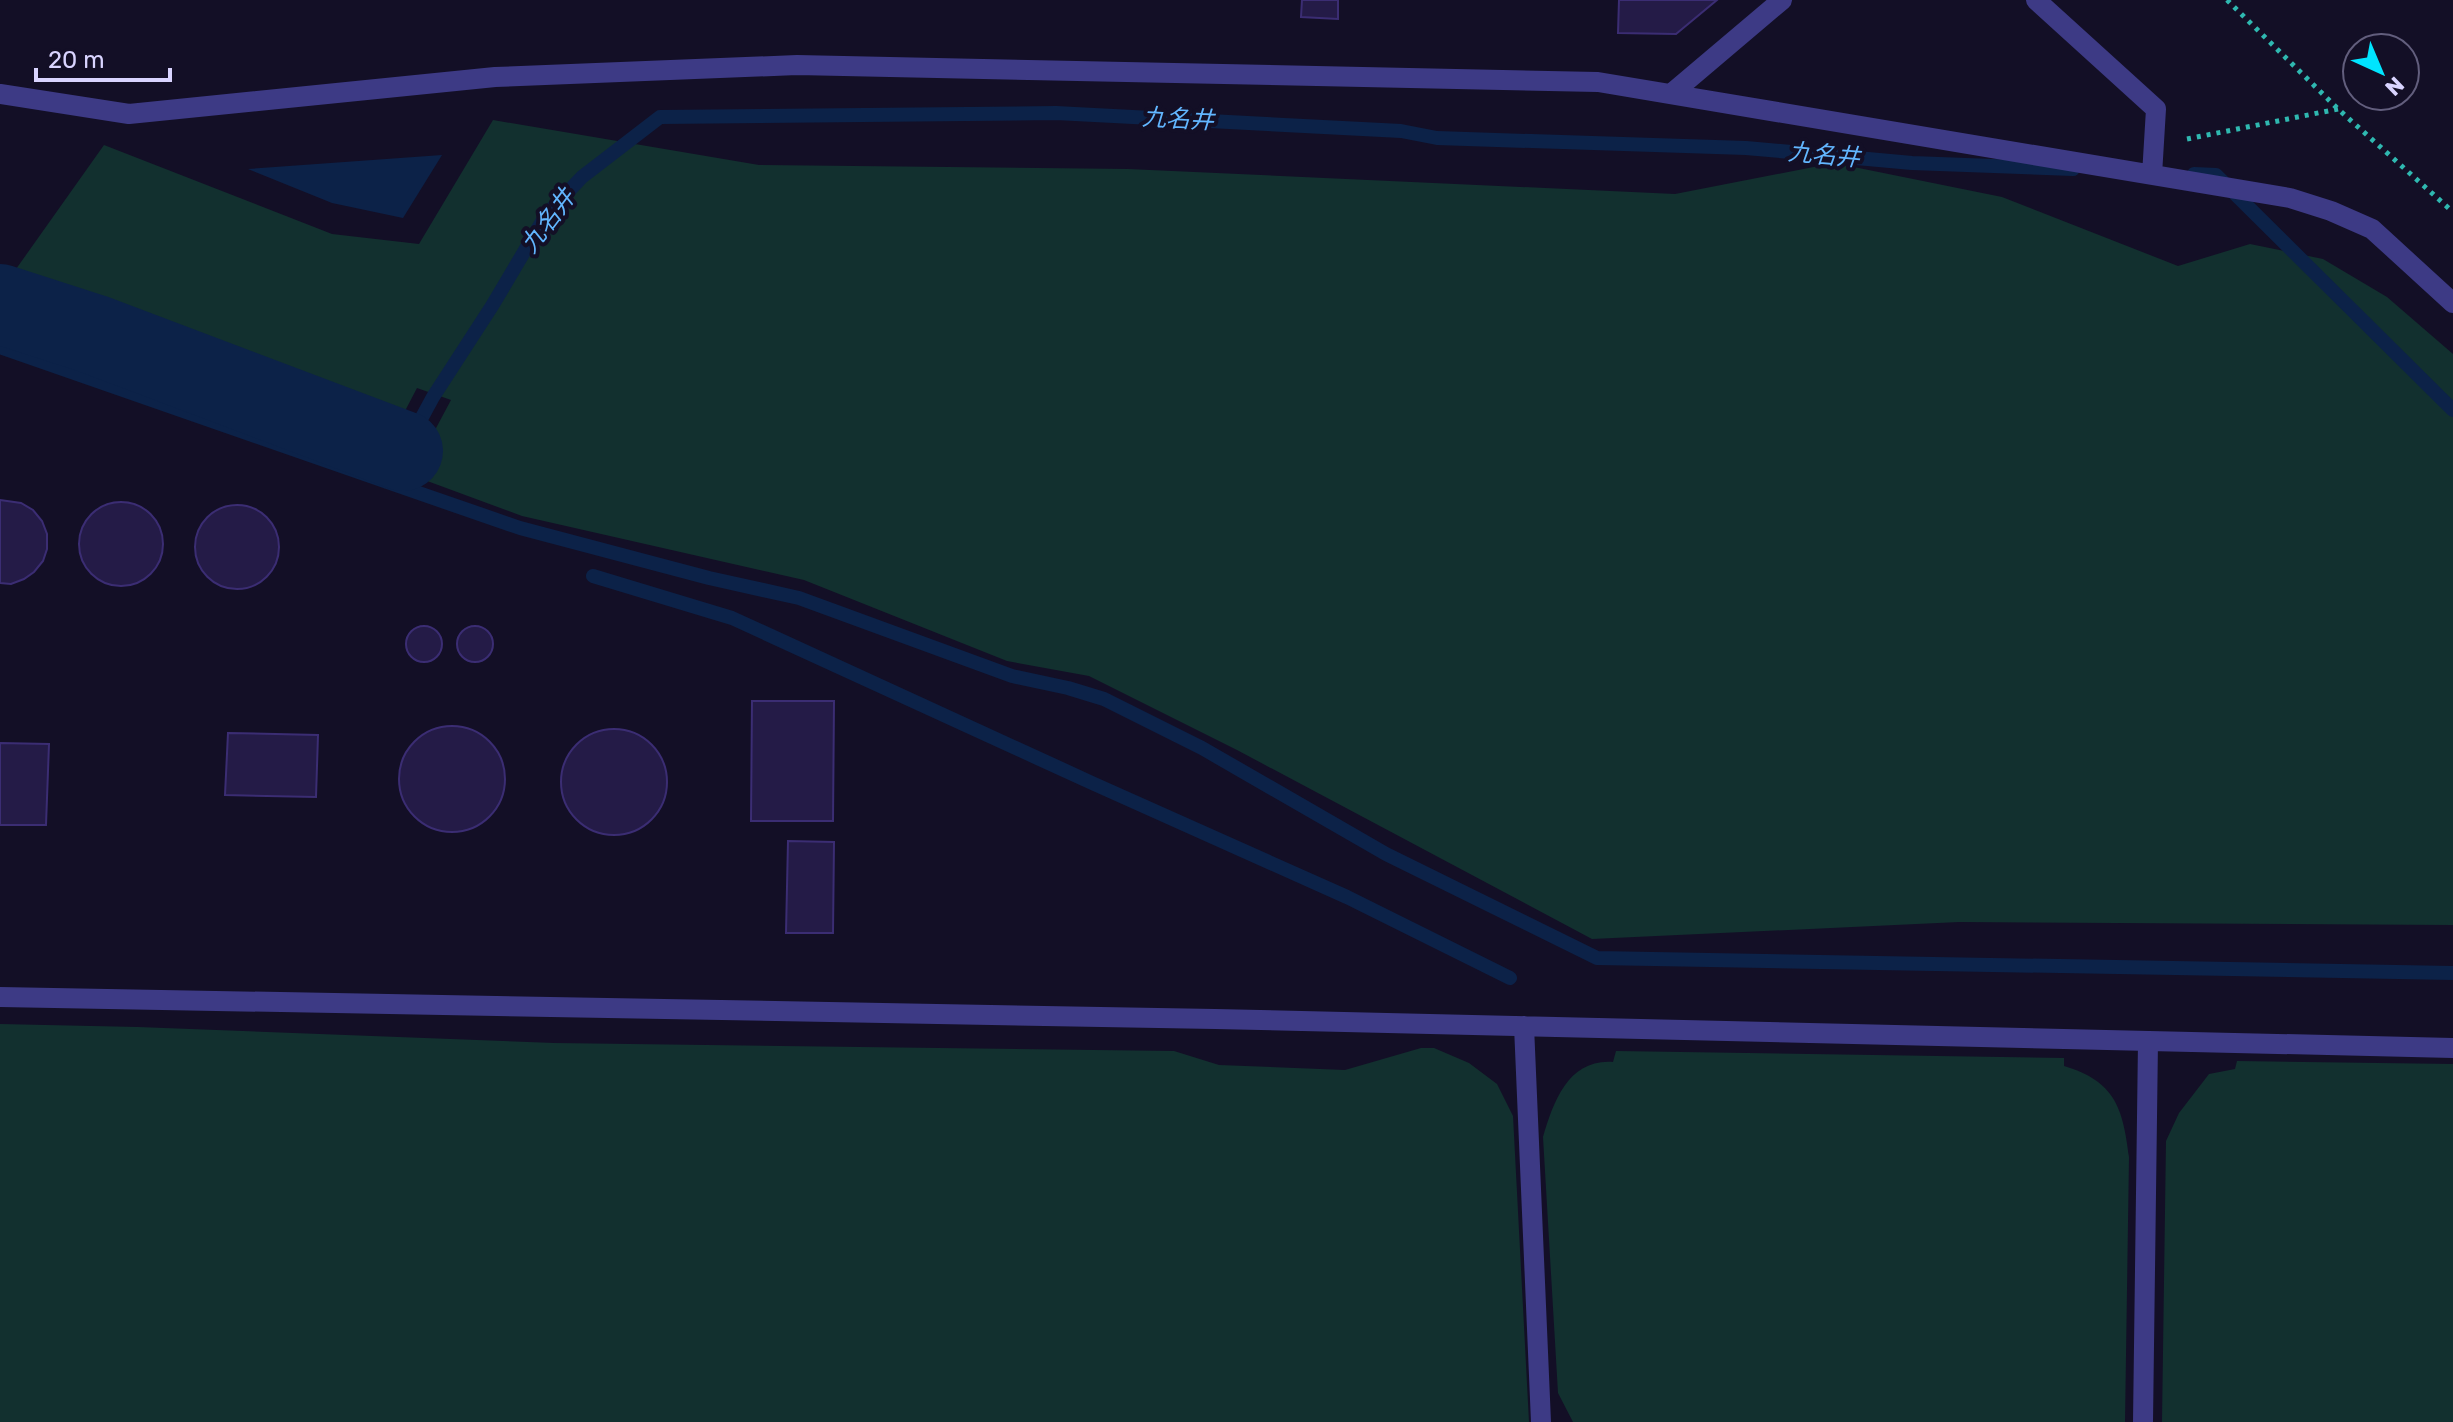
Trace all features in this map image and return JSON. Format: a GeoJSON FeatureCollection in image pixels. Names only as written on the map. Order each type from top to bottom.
{"type":"FeatureCollection","features":[{"type":"Feature","properties":{"kind":"street"},"geometry":{"type":"LineString","coordinates":[[1671,94],[1782,0]]}},
{"type":"Feature","properties":{"kind":"street"},"geometry":{"type":"LineString","coordinates":[[2036,0],[2156,109],[2152,175]]}},
{"type":"Feature","properties":{"kind":"street"},"geometry":{"type":"LineString","coordinates":[[0,94],[129,114],[495,77],[797,65],[1582,81],[2290,198],[2372,229],[2453,303]]}},
{"type":"Feature","properties":{"kind":"street"},"geometry":{"type":"LineString","coordinates":[[0,997],[1524,1026],[2453,1048]]}},
{"type":"Feature","properties":{"kind":"street"},"geometry":{"type":"LineString","coordinates":[[1524,1026],[1541,1422]]}},
{"type":"Feature","properties":{"kind":"street"},"geometry":{"type":"LineString","coordinates":[[2143,1422],[2148,1041]]}},
{"type":"Feature","properties":{"kind":"path"},"geometry":{"type":"LineString","coordinates":[[2227,0],[2338,109],[2453,212]]}},
{"type":"Feature","properties":{"kind":"path"},"geometry":{"type":"LineString","coordinates":[[2154,145],[2338,109]]}},
{"type":"Feature","properties":{"kind":"green space"},"geometry":{"type":"Polygon","coordinates":[[[493,120],[759,165],[1128,169],[1675,194],[1834,163],[2002,197],[2178,266],[2250,244],[2323,259],[2387,297],[2453,354],[2453,925],[1959,922],[1592,939],[1237,750],[1089,676],[1007,661],[804,580],[522,516],[411,475],[451,400],[417,388],[394,432],[192,347],[4,286],[104,145],[332,234],[419,244],[493,120]]]}},
{"type":"Feature","properties":{"kind":"green space"},"geometry":{"type":"Polygon","coordinates":[[[0,1024],[554,1043],[1174,1051],[1219,1065],[1345,1070],[1421,1048],[1434,1048],[1469,1063],[1497,1084],[1513,1116],[1529,1422],[0,1422],[0,1024]]]}},
{"type":"Feature","properties":{"kind":"green space"},"geometry":{"type":"Polygon","coordinates":[[[1616,1051],[2064,1058],[2064,1066],[2095,1080],[2105,1088],[2119,1111],[2129,1157],[2125,1422],[1573,1422],[1558,1393],[1543,1137],[1552,1109],[1566,1084],[1585,1067],[1613,1062],[1616,1051]]]}},
{"type":"Feature","properties":{"kind":"green space"},"geometry":{"type":"Polygon","coordinates":[[[2237,1061],[2453,1064],[2453,1422],[2162,1422],[2166,1141],[2179,1113],[2209,1074],[2235,1069],[2237,1061]]]}},
{"type":"Feature","properties":{"kind":"water"},"geometry":{"type":"Polygon","coordinates":[[[442,155],[403,218],[332,203],[248,169],[442,155]]]}},
{"type":"Feature","properties":{"kind":"building"},"geometry":{"type":"Polygon","coordinates":[[[1302,0],[1338,0],[1338,19],[1301,17],[1302,0]]]}},
{"type":"Feature","properties":{"kind":"building"},"geometry":{"type":"Polygon","coordinates":[[[1619,0],[1717,0],[1676,34],[1618,33],[1619,0]]]}},
{"type":"Feature","properties":{"kind":"building"},"geometry":{"type":"Polygon","coordinates":[[[0,500],[21,503],[33,510],[47,534],[43,561],[34,572],[11,584],[0,583],[0,500]]]}},
{"type":"Feature","properties":{"kind":"building"},"geometry":{"type":"Polygon","coordinates":[[[121,502],[144,509],[156,521],[163,544],[156,567],[144,579],[121,586],[98,579],[86,567],[79,544],[86,521],[98,509],[121,502]]]}},
{"type":"Feature","properties":{"kind":"building"},"geometry":{"type":"Polygon","coordinates":[[[237,505],[253,508],[272,524],[279,547],[276,563],[260,582],[237,589],[221,586],[202,570],[195,547],[198,531],[214,512],[237,505]]]}},
{"type":"Feature","properties":{"kind":"building"},"geometry":{"type":"Polygon","coordinates":[[[424,626],[437,631],[442,644],[437,657],[424,662],[411,657],[406,644],[411,631],[424,626]]]}},
{"type":"Feature","properties":{"kind":"building"},"geometry":{"type":"Polygon","coordinates":[[[475,626],[488,631],[493,644],[488,657],[475,662],[462,657],[457,644],[462,631],[475,626]]]}},
{"type":"Feature","properties":{"kind":"building"},"geometry":{"type":"Polygon","coordinates":[[[752,701],[834,701],[833,821],[751,821],[752,701]]]}},
{"type":"Feature","properties":{"kind":"building"},"geometry":{"type":"Polygon","coordinates":[[[452,726],[472,730],[489,742],[501,759],[505,779],[501,799],[489,816],[472,828],[452,832],[432,828],[415,816],[403,799],[399,779],[403,759],[415,742],[432,730],[452,726]]]}},
{"type":"Feature","properties":{"kind":"building"},"geometry":{"type":"Polygon","coordinates":[[[614,729],[634,733],[651,745],[663,762],[667,782],[663,802],[651,819],[634,831],[614,835],[594,831],[577,819],[565,802],[561,782],[565,762],[577,745],[594,733],[614,729]]]}},
{"type":"Feature","properties":{"kind":"building"},"geometry":{"type":"Polygon","coordinates":[[[228,733],[318,735],[316,797],[225,795],[228,733]]]}},
{"type":"Feature","properties":{"kind":"building"},"geometry":{"type":"Polygon","coordinates":[[[0,743],[49,744],[46,825],[0,825],[0,743]]]}},
{"type":"Feature","properties":{"kind":"building"},"geometry":{"type":"Polygon","coordinates":[[[788,841],[834,842],[833,933],[786,933],[788,841]]]}},
{"type":"Feature","properties":{"kind":"waterway"},"geometry":{"type":"LineString","coordinates":[[2073,169],[1912,163],[1746,148],[1437,138],[1401,131],[1056,113],[660,117],[582,177],[546,215],[433,397],[387,482],[520,528],[709,578],[799,598],[1012,676],[1104,699],[1202,748],[1386,854],[1597,958],[2453,973]]}},
{"type":"Feature","properties":{"kind":"waterway","name":"九名井"},"geometry":{"type":"LineString","coordinates":[[2194,174],[2216,175],[2453,410]]}},
{"type":"Feature","properties":{"kind":"waterway"},"geometry":{"type":"LineString","coordinates":[[0,287],[87,318],[93,334]]}},
{"type":"Feature","properties":{"kind":"waterway","name":"九名井"},"geometry":{"type":"LineString","coordinates":[[0,304],[93,334],[403,451]]}},
{"type":"Feature","properties":{"kind":"waterway"},"geometry":{"type":"LineString","coordinates":[[0,347],[387,482]]}},
{"type":"Feature","properties":{"kind":"waterway"},"geometry":{"type":"LineString","coordinates":[[593,576],[732,618],[1347,897],[1510,978]]}}]}
